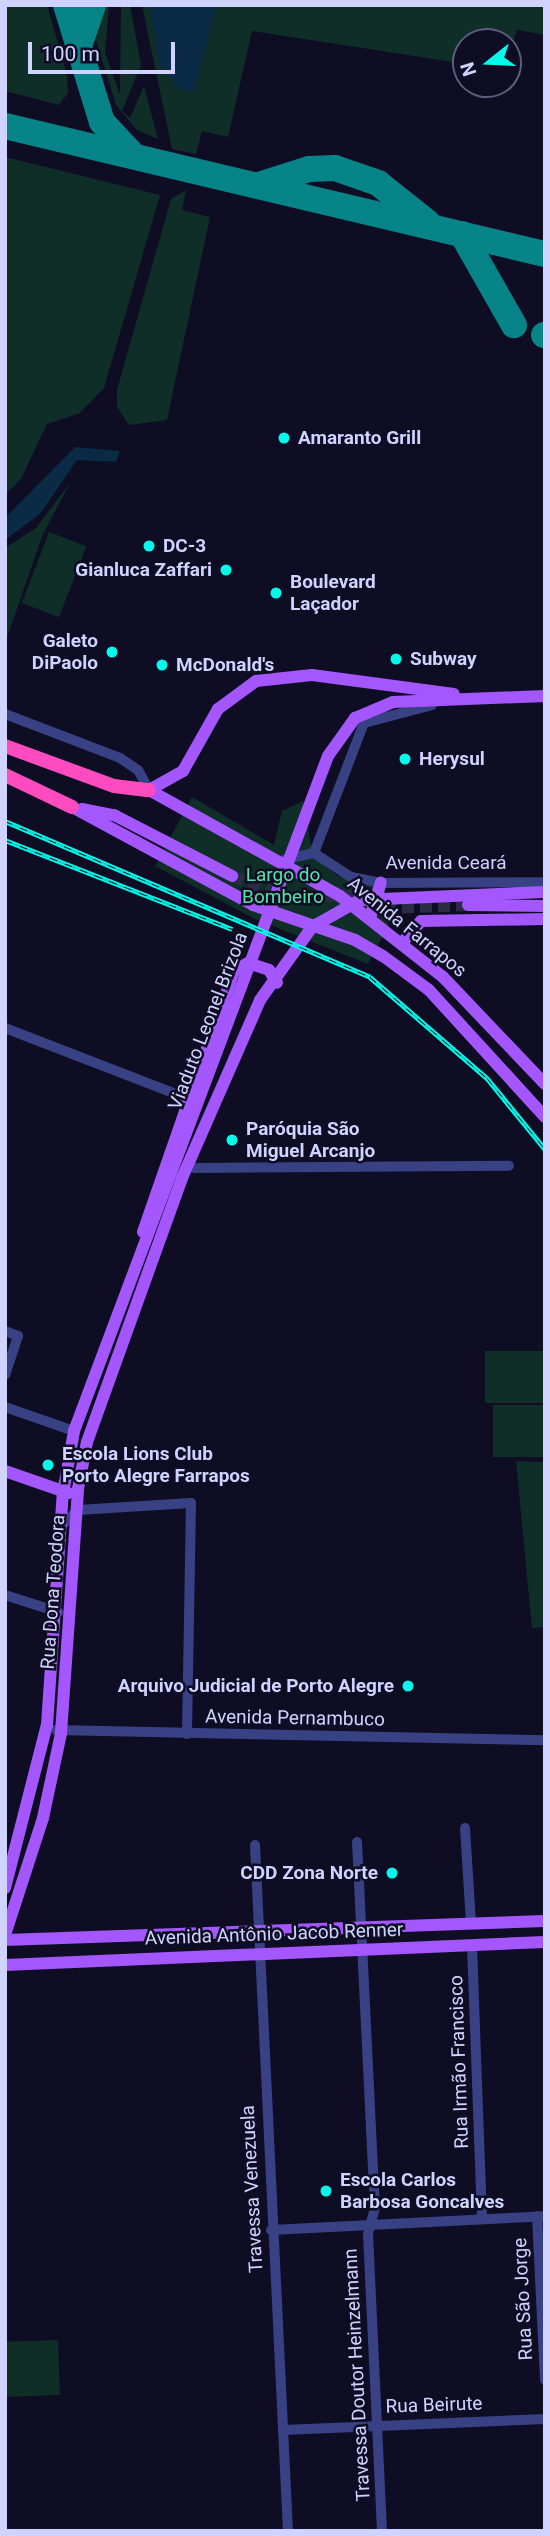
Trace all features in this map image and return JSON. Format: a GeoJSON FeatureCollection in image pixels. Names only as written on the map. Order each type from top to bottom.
{"type":"FeatureCollection","features":[{"type":"Feature","properties":{"kind":"highway"},"geometry":{"type":"LineString","coordinates":[[5,746],[114,786],[149,790]]}},
{"type":"Feature","properties":{"kind":"highway"},"geometry":{"type":"LineString","coordinates":[[5,775],[72,807]]}},
{"type":"Feature","properties":{"kind":"main road"},"geometry":{"type":"LineString","coordinates":[[149,790],[183,771],[218,709],[256,681],[312,675],[460,697],[545,696]]}},
{"type":"Feature","properties":{"kind":"main road","name":"Viaduto Leonel Brizola"},"geometry":{"type":"LineString","coordinates":[[177,1175],[339,734],[374,707],[460,697]]}},
{"type":"Feature","properties":{"kind":"main road","name":"Avenida Farrapos"},"geometry":{"type":"LineString","coordinates":[[149,790],[370,918],[402,943],[489,1022],[545,1084]]}},
{"type":"Feature","properties":{"kind":"main road"},"geometry":{"type":"LineString","coordinates":[[72,807],[114,815],[232,876]]}},
{"type":"Feature","properties":{"kind":"main road","name":"Avenida Farrapos"},"geometry":{"type":"LineString","coordinates":[[72,807],[253,905],[355,940],[383,956],[429,990],[545,1117]]}},
{"type":"Feature","properties":{"kind":"main road"},"geometry":{"type":"LineString","coordinates":[[370,918],[380,883]]}},
{"type":"Feature","properties":{"kind":"main road","name":"Viaduto Leonel Brizola"},"geometry":{"type":"LineString","coordinates":[[177,1175],[260,1000],[312,927],[348,905],[392,894],[545,892]]}},
{"type":"Feature","properties":{"kind":"main road"},"geometry":{"type":"LineString","coordinates":[[468,905],[545,906]]}},
{"type":"Feature","properties":{"kind":"main road"},"geometry":{"type":"LineString","coordinates":[[402,943],[421,921],[545,919]]}},
{"type":"Feature","properties":{"kind":"main road"},"geometry":{"type":"LineString","coordinates":[[142,1250],[146,1211],[234,971],[248,963],[269,970],[276,984],[234,1065],[194,1168],[167,1219]]}},
{"type":"Feature","properties":{"kind":"main road","name":"Rua Dona Teodora"},"geometry":{"type":"LineString","coordinates":[[5,1938],[32,1857],[61,1733],[78,1489],[102,1393],[167,1219],[177,1175]]}},
{"type":"Feature","properties":{"kind":"main road","name":"Rua Dona Teodora"},"geometry":{"type":"LineString","coordinates":[[5,1888],[17,1852],[47,1725],[58,1612],[63,1493],[74,1431],[142,1250],[177,1175]]}},
{"type":"Feature","properties":{"kind":"main road"},"geometry":{"type":"LineString","coordinates":[[5,1471],[63,1493],[78,1489]]}},
{"type":"Feature","properties":{"kind":"main road"},"geometry":{"type":"LineString","coordinates":[[17,1852],[32,1857]]}},
{"type":"Feature","properties":{"kind":"main road"},"geometry":{"type":"LineString","coordinates":[[13,1912],[35,1940]]}},
{"type":"Feature","properties":{"kind":"main road","name":"Avenida Antônio Jacob Renner"},"geometry":{"type":"LineString","coordinates":[[5,1938],[89,1939],[545,1921]]}},
{"type":"Feature","properties":{"kind":"main road"},"geometry":{"type":"LineString","coordinates":[[408,1927],[409,1948]]}},
{"type":"Feature","properties":{"kind":"main road"},"geometry":{"type":"LineString","coordinates":[[152,1936],[153,1958]]}},
{"type":"Feature","properties":{"kind":"main road"},"geometry":{"type":"LineString","coordinates":[[89,1939],[90,1961]]}},
{"type":"Feature","properties":{"kind":"main road","name":"Avenida Antônio Jacob Renner"},"geometry":{"type":"LineString","coordinates":[[5,1965],[545,1942]]}},
{"type":"Feature","properties":{"kind":"street"},"geometry":{"type":"LineString","coordinates":[[271,859],[301,860],[314,853],[363,723],[460,697]]}},
{"type":"Feature","properties":{"kind":"street"},"geometry":{"type":"LineString","coordinates":[[5,714],[103,750],[138,770],[149,790]]}},
{"type":"Feature","properties":{"kind":"street","name":"Avenida Ceará"},"geometry":{"type":"LineString","coordinates":[[314,853],[351,877],[380,883],[545,882]]}},
{"type":"Feature","properties":{"kind":"street"},"geometry":{"type":"LineString","coordinates":[[5,1028],[187,1098]]}},
{"type":"Feature","properties":{"kind":"street"},"geometry":{"type":"LineString","coordinates":[[194,1168],[509,1166]]}},
{"type":"Feature","properties":{"kind":"street"},"geometry":{"type":"LineString","coordinates":[[5,1331],[18,1336],[5,1375]]}},
{"type":"Feature","properties":{"kind":"street"},"geometry":{"type":"LineString","coordinates":[[5,1407],[74,1431]]}},
{"type":"Feature","properties":{"kind":"street"},"geometry":{"type":"LineString","coordinates":[[61,1528],[78,1510],[191,1503],[187,1734]]}},
{"type":"Feature","properties":{"kind":"street"},"geometry":{"type":"LineString","coordinates":[[5,1595],[58,1612]]}},
{"type":"Feature","properties":{"kind":"street","name":"Avenida Pernambuco"},"geometry":{"type":"LineString","coordinates":[[47,1725],[61,1733],[545,1740]]}},
{"type":"Feature","properties":{"kind":"street"},"geometry":{"type":"LineString","coordinates":[[466,1828],[471,1924]]}},
{"type":"Feature","properties":{"kind":"street","name":"Travessa Doutor Heinzelmann"},"geometry":{"type":"LineString","coordinates":[[357,1842],[382,2531]]}},
{"type":"Feature","properties":{"kind":"street","name":"Travessa Venezuela"},"geometry":{"type":"LineString","coordinates":[[255,1844],[271,2230],[288,2531]]}},
{"type":"Feature","properties":{"kind":"street","name":"Rua Irmão Francisco"},"geometry":{"type":"LineString","coordinates":[[472,1946],[482,2219]]}},
{"type":"Feature","properties":{"kind":"street"},"geometry":{"type":"LineString","coordinates":[[271,2230],[541,2216]]}},
{"type":"Feature","properties":{"kind":"street","name":"Rua São Jorge"},"geometry":{"type":"LineString","coordinates":[[541,2216],[545,2380]]}},
{"type":"Feature","properties":{"kind":"street","name":"Rua Beirute"},"geometry":{"type":"LineString","coordinates":[[283,2430],[545,2419]]}},
{"type":"Feature","properties":{"kind":"green space"},"geometry":{"type":"Polygon","coordinates":[[[5,5],[47,5],[67,75],[68,93],[59,105],[5,91],[5,5]]]}},
{"type":"Feature","properties":{"kind":"green space"},"geometry":{"type":"Polygon","coordinates":[[[100,5],[109,5],[105,53],[120,94],[121,5],[130,5],[141,65],[122,111],[130,118],[144,86],[158,139],[137,130],[116,105],[94,34],[100,5]]]}},
{"type":"Feature","properties":{"kind":"green space"},"geometry":{"type":"Polygon","coordinates":[[[142,5],[545,5],[545,35],[522,31],[522,28],[452,28],[452,62],[252,31],[228,137],[202,131],[196,154],[172,149],[142,5]]]}},
{"type":"Feature","properties":{"kind":"green space"},"geometry":{"type":"Polygon","coordinates":[[[5,157],[160,195],[104,388],[80,413],[47,424],[21,479],[5,495],[5,157]]]}},
{"type":"Feature","properties":{"kind":"green space"},"geometry":{"type":"Polygon","coordinates":[[[186,190],[182,210],[210,217],[167,420],[129,425],[117,407],[117,390],[171,199],[186,190]]]}},
{"type":"Feature","properties":{"kind":"green space"},"geometry":{"type":"Polygon","coordinates":[[[70,483],[43,534],[5,643],[5,548],[36,528],[70,483]]]}},
{"type":"Feature","properties":{"kind":"green space"},"geometry":{"type":"Polygon","coordinates":[[[49,532],[86,546],[59,617],[22,603],[49,532]]]}},
{"type":"Feature","properties":{"kind":"green space","name":"Largo do Bombeiro"},"geometry":{"type":"Polygon","coordinates":[[[192,797],[274,845],[282,811],[303,801],[313,856],[336,875],[385,887],[390,923],[368,964],[253,918],[155,866],[192,797]]]}},
{"type":"Feature","properties":{"kind":"green space"},"geometry":{"type":"Polygon","coordinates":[[[485,1351],[545,1351],[545,1403],[485,1403],[485,1351]]]}},
{"type":"Feature","properties":{"kind":"green space"},"geometry":{"type":"Polygon","coordinates":[[[493,1405],[545,1405],[545,1457],[493,1457],[493,1405]]]}},
{"type":"Feature","properties":{"kind":"green space"},"geometry":{"type":"Polygon","coordinates":[[[516,1461],[545,1462],[545,1627],[532,1628],[516,1461]]]}},
{"type":"Feature","properties":{"kind":"green space"},"geometry":{"type":"Polygon","coordinates":[[[58,2340],[60,2395],[7,2397],[5,2342],[58,2340]]]}},
{"type":"Feature","properties":{"kind":"water"},"geometry":{"type":"Polygon","coordinates":[[[150,5],[216,5],[195,90],[180,90],[159,63],[150,5]]]}},
{"type":"Feature","properties":{"kind":"water"},"geometry":{"type":"Polygon","coordinates":[[[75,447],[120,451],[116,462],[77,460],[40,514],[5,540],[5,518],[75,447]]]}},
{"type":"Feature","properties":{"kind":"taxiway"},"geometry":{"type":"LineString","coordinates":[[66,5],[102,122],[131,153]]}},
{"type":"Feature","properties":{"kind":"taxiway"},"geometry":{"type":"LineString","coordinates":[[79,46],[93,5]]}},
{"type":"Feature","properties":{"kind":"taxiway"},"geometry":{"type":"LineString","coordinates":[[5,126],[545,254]]}},
{"type":"Feature","properties":{"kind":"taxiway"},"geometry":{"type":"LineString","coordinates":[[259,185],[309,169],[335,168],[378,183],[427,222]]}},
{"type":"Feature","properties":{"kind":"taxiway"},"geometry":{"type":"LineString","coordinates":[[462,234],[514,325]]}},
{"type":"Feature","properties":{"kind":"tunnel"},"geometry":{"type":"LineString","coordinates":[[232,876],[289,898],[345,895],[384,908],[468,905]]}},
{"type":"Feature","properties":{"kind":"railway"},"geometry":{"type":"LineString","coordinates":[[5,821],[370,977],[487,1078],[545,1149]]}},
{"type":"Feature","properties":{"kind":"railway"},"geometry":{"type":"LineString","coordinates":[[5,840],[232,929]]}},
{"type":"Feature","properties":{"kind":"place","name":"Amaranto Grill"},"geometry":{"type":"Point","coordinates":[284,438]}},
{"type":"Feature","properties":{"kind":"place","name":"DC-3"},"geometry":{"type":"Point","coordinates":[149,546]}},
{"type":"Feature","properties":{"kind":"place","name":"Gianluca Zaffari"},"geometry":{"type":"Point","coordinates":[226,570]}},
{"type":"Feature","properties":{"kind":"place","name":"Boulevard Laçador"},"geometry":{"type":"Point","coordinates":[276,593]}},
{"type":"Feature","properties":{"kind":"place","name":"Galeto DiPaolo"},"geometry":{"type":"Point","coordinates":[112,652]}},
{"type":"Feature","properties":{"kind":"place","name":"Subway"},"geometry":{"type":"Point","coordinates":[396,659]}},
{"type":"Feature","properties":{"kind":"place","name":"McDonald's"},"geometry":{"type":"Point","coordinates":[162,665]}},
{"type":"Feature","properties":{"kind":"place","name":"Herysul"},"geometry":{"type":"Point","coordinates":[405,759]}},
{"type":"Feature","properties":{"kind":"place","name":"Paróquia São Miguel Arcanjo"},"geometry":{"type":"Point","coordinates":[232,1140]}},
{"type":"Feature","properties":{"kind":"place","name":"Escola Lions Club Porto Alegre Farrapos"},"geometry":{"type":"Point","coordinates":[48,1465]}},
{"type":"Feature","properties":{"kind":"place","name":"Arquivo Judicial de Porto Alegre"},"geometry":{"type":"Point","coordinates":[408,1686]}},
{"type":"Feature","properties":{"kind":"place","name":"CDD Zona Norte"},"geometry":{"type":"Point","coordinates":[392,1873]}},
{"type":"Feature","properties":{"kind":"place","name":"Escola Carlos Barbosa Goncalves"},"geometry":{"type":"Point","coordinates":[326,2191]}}]}
